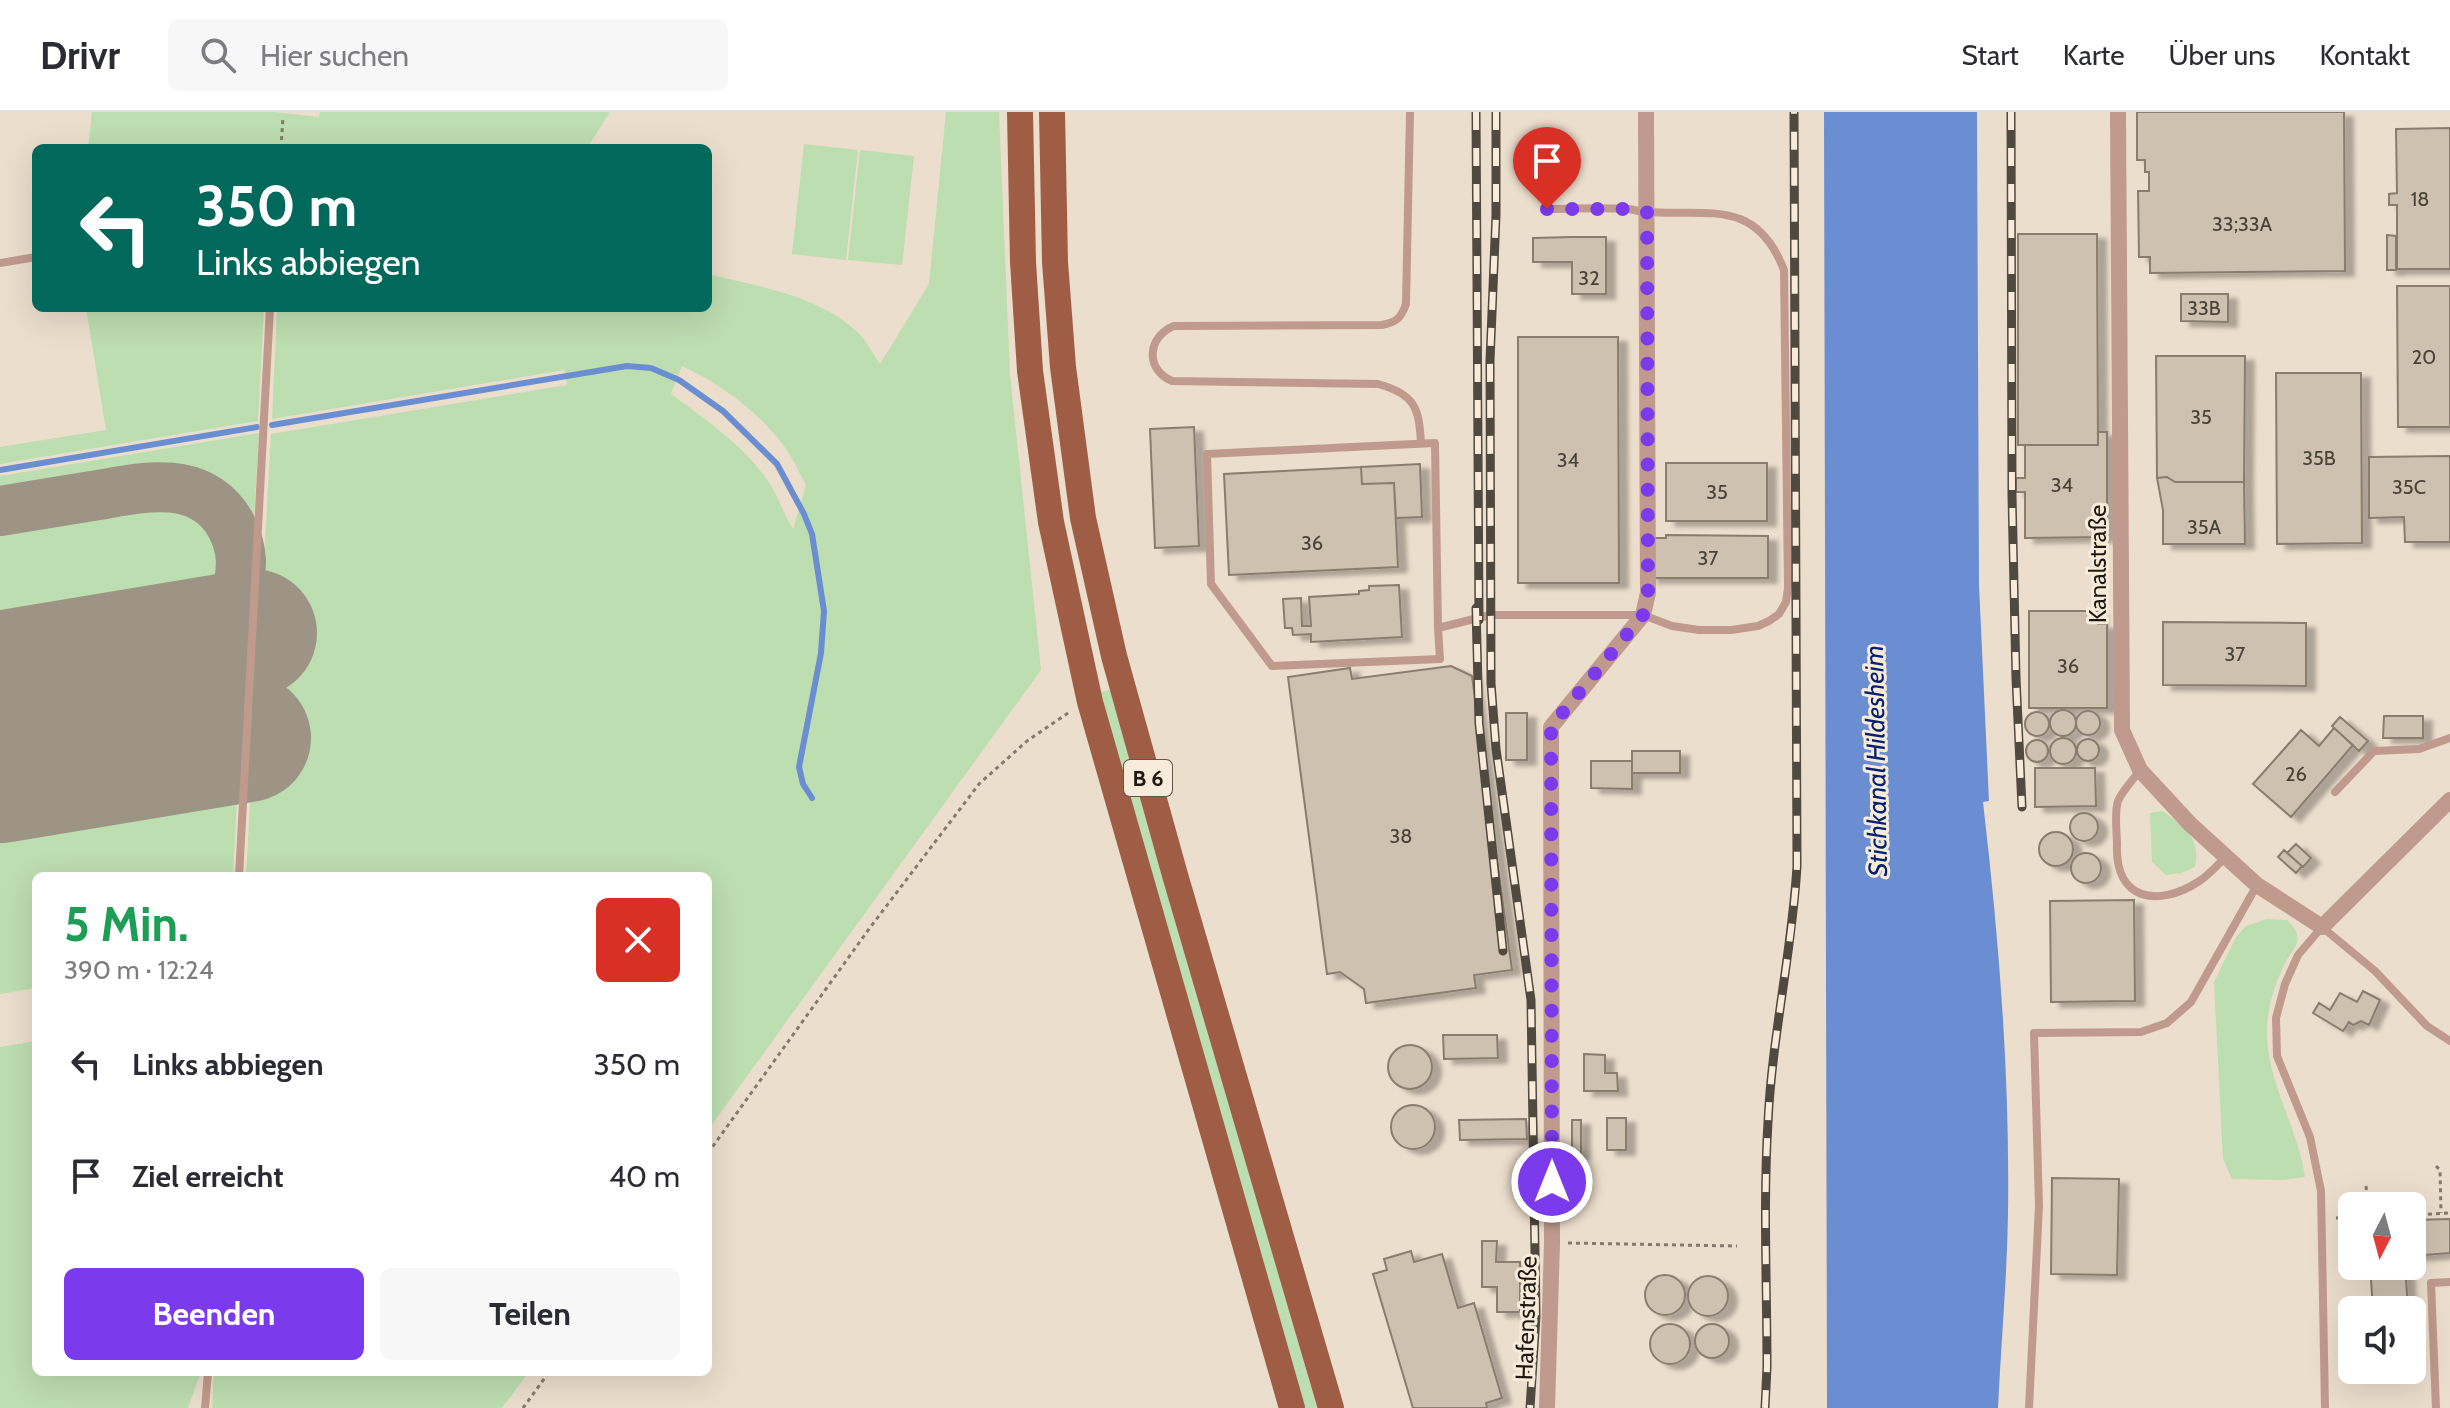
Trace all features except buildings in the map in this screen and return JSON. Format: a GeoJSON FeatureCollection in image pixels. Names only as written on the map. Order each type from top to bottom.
{"type":"FeatureCollection","features":[{"type":"Feature","properties":{"kind":"main road","name":"B 6"},"geometry":{"type":"LineString","coordinates":[[1020,112],[1023,262],[1030,371],[1051,522],[1090,702],[1292,1408]]}},
{"type":"Feature","properties":{"kind":"main road","name":"B 6"},"geometry":{"type":"LineString","coordinates":[[1052,112],[1055,262],[1062,352],[1083,518],[1114,656],[1175,875],[1331,1408]]}},
{"type":"Feature","properties":{"kind":"street"},"geometry":{"type":"LineString","coordinates":[[1643,615],[1648,593],[1646,112]]}},
{"type":"Feature","properties":{"kind":"street","name":"Kanalstraße"},"geometry":{"type":"LineString","coordinates":[[2118,112],[2122,730],[2140,770],[2190,824],[2257,885],[2322,927]]}},
{"type":"Feature","properties":{"kind":"street","name":"Hafenstraße"},"geometry":{"type":"LineString","coordinates":[[1547,1408],[1552,1243],[1551,727],[1643,615]]}},
{"type":"Feature","properties":{"kind":"street"},"geometry":{"type":"LineString","coordinates":[[2322,927],[2450,800]]}},
{"type":"Feature","properties":{"kind":"lane"},"geometry":{"type":"LineString","coordinates":[[1410,112],[1406,304],[1395,323],[1174,326],[1158,336],[1152,353],[1158,371],[1172,381],[1378,384],[1393,388],[1414,405],[1419,416],[1421,443]]}},
{"type":"Feature","properties":{"kind":"lane"},"geometry":{"type":"LineString","coordinates":[[1438,628],[1490,615],[1643,615],[1672,626],[1731,630],[1758,626],[1779,614],[1786,602],[1784,270],[1776,251],[1764,235],[1745,221],[1722,214],[1703,211],[1547,209]]}},
{"type":"Feature","properties":{"kind":"lane"},"geometry":{"type":"LineString","coordinates":[[0,263],[32,258]]}},
{"type":"Feature","properties":{"kind":"lane"},"geometry":{"type":"LineString","coordinates":[[239,872],[270,312]]}},
{"type":"Feature","properties":{"kind":"lane"},"geometry":{"type":"LineString","coordinates":[[1435,443],[1438,628],[1440,659],[1272,666],[1211,584],[1207,454],[1435,443]]}},
{"type":"Feature","properties":{"kind":"lane"},"geometry":{"type":"LineString","coordinates":[[2335,792],[2374,751],[2419,749],[2450,738]]}},
{"type":"Feature","properties":{"kind":"lane"},"geometry":{"type":"LineString","coordinates":[[2140,770],[2118,802],[2117,854],[2120,875],[2129,887],[2146,896],[2169,896],[2199,882],[2226,857]]}},
{"type":"Feature","properties":{"kind":"lane"},"geometry":{"type":"LineString","coordinates":[[2029,1408],[2039,1206],[2034,1033],[2141,1032],[2167,1023],[2191,1002],[2257,885]]}},
{"type":"Feature","properties":{"kind":"lane"},"geometry":{"type":"LineString","coordinates":[[2325,1408],[2321,1191],[2310,1137],[2277,1056],[2276,1018],[2285,984],[2298,955],[2322,927],[2375,971],[2427,1026],[2450,1041]]}},
{"type":"Feature","properties":{"kind":"lane"},"geometry":{"type":"LineString","coordinates":[[2436,1408],[2431,1283],[2450,1282]]}},
{"type":"Feature","properties":{"kind":"lane"},"geometry":{"type":"LineString","coordinates":[[205,1408],[208,1376]]}},
{"type":"Feature","properties":{"kind":"path"},"geometry":{"type":"LineString","coordinates":[[281,144],[283,117]]}},
{"type":"Feature","properties":{"kind":"path"},"geometry":{"type":"LineString","coordinates":[[712,1147],[869,929],[979,784],[1027,741],[1076,707],[1090,702]]}},
{"type":"Feature","properties":{"kind":"path"},"geometry":{"type":"LineString","coordinates":[[2436,1166],[2440,1170],[2441,1213]]}},
{"type":"Feature","properties":{"kind":"path"},"geometry":{"type":"LineString","coordinates":[[2366,1186],[2367,1192]]}},
{"type":"Feature","properties":{"kind":"path"},"geometry":{"type":"LineString","coordinates":[[2426,1214],[2450,1213]]}},
{"type":"Feature","properties":{"kind":"path"},"geometry":{"type":"LineString","coordinates":[[1552,1243],[1737,1246]]}},
{"type":"Feature","properties":{"kind":"path"},"geometry":{"type":"LineString","coordinates":[[523,1408],[546,1376]]}},
{"type":"Feature","properties":{"kind":"green space"},"geometry":{"type":"Polygon","coordinates":[[[92,112],[275,112],[319,117],[320,112],[610,112],[590,144],[88,144],[92,112]]]}},
{"type":"Feature","properties":{"kind":"green space"},"geometry":{"type":"Polygon","coordinates":[[[946,112],[999,112],[1010,375],[1041,670],[712,1124],[712,872],[246,872],[271,434],[567,385],[564,370],[272,419],[277,312],[712,312],[712,275],[785,293],[839,317],[858,333],[880,364],[929,284],[946,112]],[[682,366],[671,394],[724,434],[760,470],[793,529],[806,485],[778,438],[727,392],[682,366]]]}},
{"type":"Feature","properties":{"kind":"green space"},"geometry":{"type":"Polygon","coordinates":[[[804,144],[858,150],[846,260],[792,254],[804,144]]]}},
{"type":"Feature","properties":{"kind":"green space"},"geometry":{"type":"Polygon","coordinates":[[[860,150],[914,156],[902,265],[848,260],[860,150]]]}},
{"type":"Feature","properties":{"kind":"green space"},"geometry":{"type":"Polygon","coordinates":[[[87,312],[264,312],[258,421],[0,464],[0,447],[106,430],[87,312]]]}},
{"type":"Feature","properties":{"kind":"green space"},"geometry":{"type":"Polygon","coordinates":[[[259,433],[253,534],[237,508],[218,489],[179,472],[164,470],[0,497],[0,476],[259,433]]]}},
{"type":"Feature","properties":{"kind":"green space"},"geometry":{"type":"Polygon","coordinates":[[[160,500],[181,503],[198,511],[212,523],[221,538],[226,555],[225,572],[219,591],[207,608],[0,642],[0,527],[160,500]]]}},
{"type":"Feature","properties":{"kind":"green space"},"geometry":{"type":"Polygon","coordinates":[[[244,669],[233,872],[32,872],[32,989],[0,994],[0,709],[244,669]]]}},
{"type":"Feature","properties":{"kind":"green space"},"geometry":{"type":"Polygon","coordinates":[[[1112,689],[1317,1408],[1303,1408],[1098,693],[1112,689]]]}},
{"type":"Feature","properties":{"kind":"green space"},"geometry":{"type":"Polygon","coordinates":[[[2163,811],[2185,828],[2193,840],[2195,867],[2181,873],[2166,875],[2152,862],[2150,813],[2163,811]]]}},
{"type":"Feature","properties":{"kind":"green space"},"geometry":{"type":"Polygon","coordinates":[[[2267,919],[2287,920],[2297,935],[2296,945],[2275,987],[2267,1028],[2271,1066],[2305,1177],[2232,1179],[2223,1159],[2214,982],[2236,937],[2246,926],[2267,919]]]}},
{"type":"Feature","properties":{"kind":"green space"},"geometry":{"type":"Polygon","coordinates":[[[32,1042],[32,1376],[200,1376],[188,1408],[0,1408],[0,1047],[32,1042]]]}},
{"type":"Feature","properties":{"kind":"green space"},"geometry":{"type":"Polygon","coordinates":[[[214,1376],[526,1376],[502,1408],[212,1408],[214,1376]]]}},
{"type":"Feature","properties":{"kind":"water","name":"Stichkanal Hildesheim"},"geometry":{"type":"Polygon","coordinates":[[[1824,112],[1977,112],[1979,585],[1989,801],[1983,802],[2002,1008],[2008,1162],[1998,1408],[1827,1408],[1824,112]]]}},
{"type":"Feature","properties":{"kind":"waterway"},"geometry":{"type":"LineString","coordinates":[[272,425],[627,366],[651,368],[679,380],[723,411],[777,464],[812,534],[824,611],[821,653],[799,767],[803,784],[812,798]]}},
{"type":"Feature","properties":{"kind":"waterway"},"geometry":{"type":"LineString","coordinates":[[0,470],[257,427]]}},
{"type":"Feature","properties":{"kind":"taxiway"},"geometry":{"type":"LineString","coordinates":[[0,511],[163,487],[197,494],[212,503],[232,527],[241,561],[231,740]]}},
{"type":"Feature","properties":{"kind":"taxiway"},"geometry":{"type":"LineString","coordinates":[[195,643],[222,617],[238,583]]}},
{"type":"Feature","properties":{"kind":"runway"},"geometry":{"type":"LineString","coordinates":[[0,675],[253,633]]}},
{"type":"Feature","properties":{"kind":"runway"},"geometry":{"type":"LineString","coordinates":[[0,779],[247,738]]}},
{"type":"Feature","properties":{"kind":"railway"},"geometry":{"type":"LineString","coordinates":[[1476,112],[1479,620]]}},
{"type":"Feature","properties":{"kind":"railway"},"geometry":{"type":"LineString","coordinates":[[1496,112],[1496,215],[1490,361],[1491,683],[1496,749],[1531,1000],[1536,1316],[1530,1408]]}},
{"type":"Feature","properties":{"kind":"railway"},"geometry":{"type":"LineString","coordinates":[[1765,1408],[1768,1122],[1797,866],[1794,112]]}},
{"type":"Feature","properties":{"kind":"railway"},"geometry":{"type":"LineString","coordinates":[[2011,112],[2012,495],[2022,807]]}},
{"type":"Feature","properties":{"kind":"railway"},"geometry":{"type":"LineString","coordinates":[[1476,608],[1479,723],[1503,951]]}},
{"type":"Feature","properties":{"kind":"route"},"geometry":{"type":"LineString","coordinates":[[1547,209],[1629,209],[1647,212],[1648,593],[1643,615],[1551,727],[1552,1182]]}}]}
